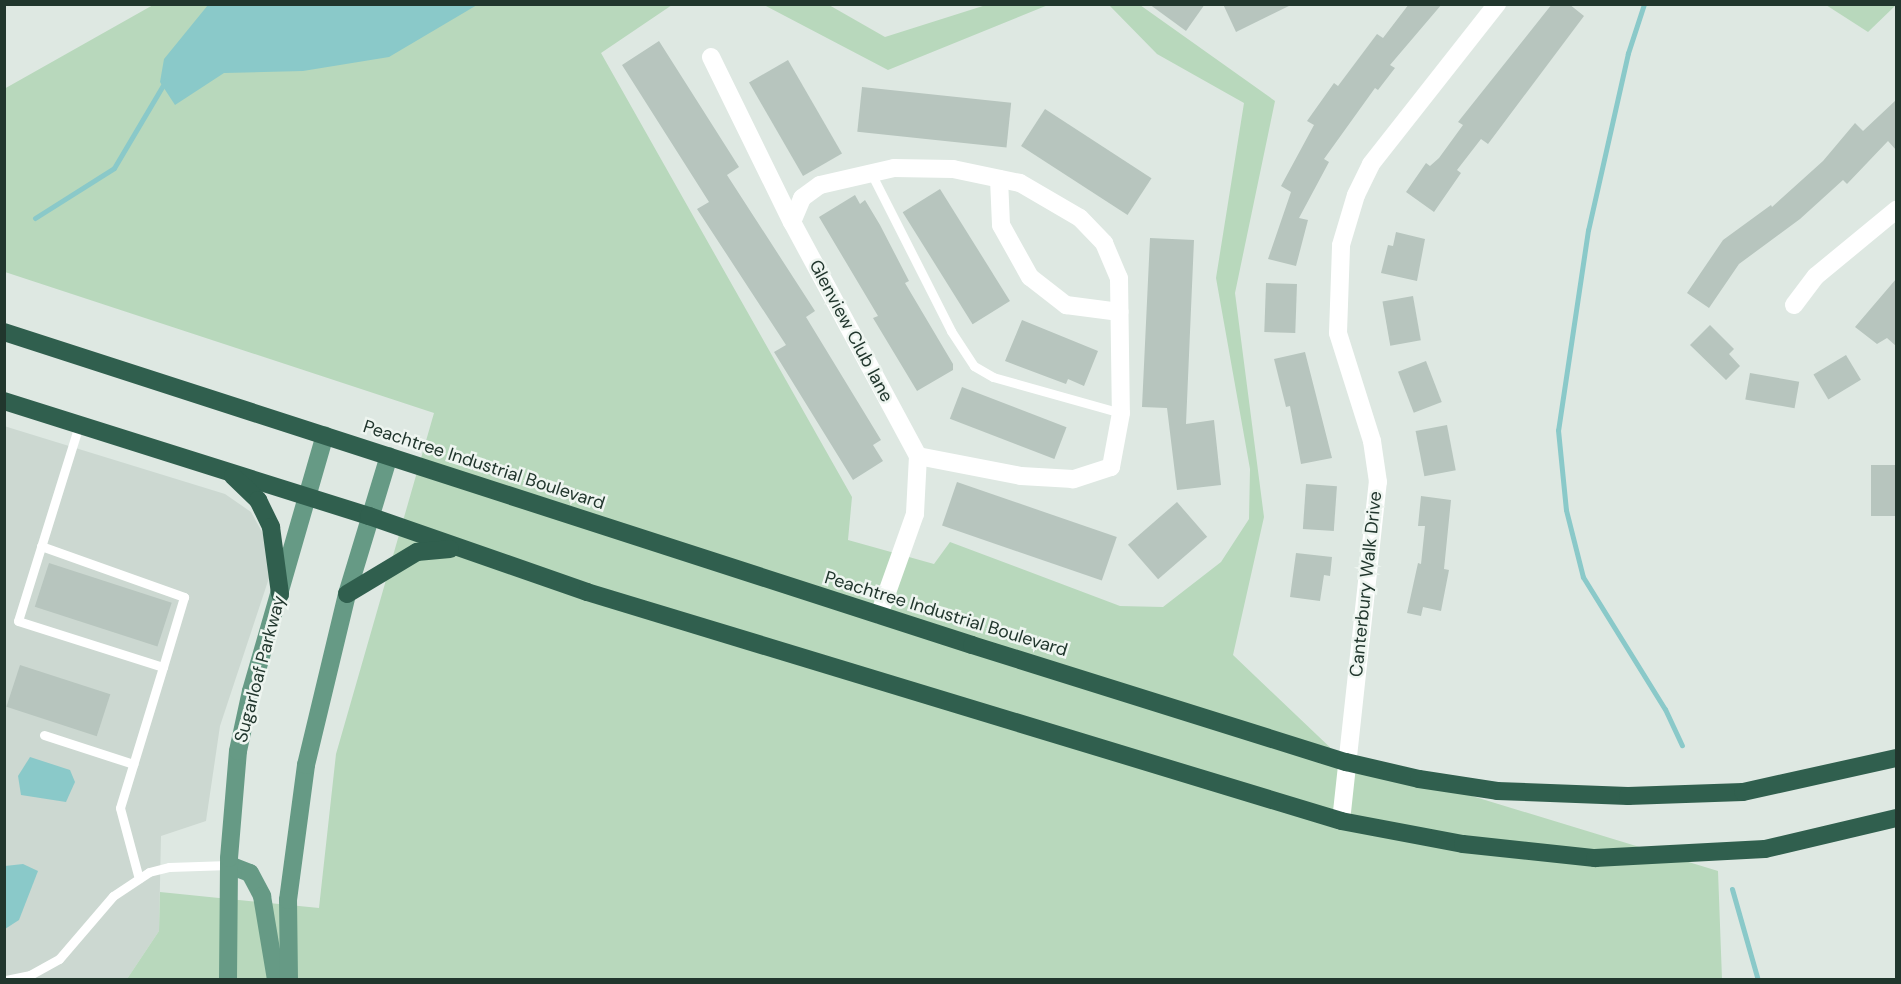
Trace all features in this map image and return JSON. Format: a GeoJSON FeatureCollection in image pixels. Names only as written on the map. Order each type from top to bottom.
{"type":"FeatureCollection","features":[{"type":"Feature","properties":{"kind":"highway","name":"Peachtree Industrial Boulevard"},"geometry":{"type":"LineString","coordinates":[[4,332],[879,615],[1346,762],[1497,791],[1628,796],[1743,792],[1896,758]]}},
{"type":"Feature","properties":{"kind":"highway"},"geometry":{"type":"LineString","coordinates":[[4,401],[369,516],[587,592],[1341,821],[1463,844],[1595,858],[1765,849],[1896,818]]}},
{"type":"Feature","properties":{"kind":"highway"},"geometry":{"type":"LineString","coordinates":[[230,473],[258,500],[271,527],[280,594]]}},
{"type":"Feature","properties":{"kind":"highway"},"geometry":{"type":"LineString","coordinates":[[347,594],[417,552],[459,549]]}},
{"type":"Feature","properties":{"kind":"main road","name":"Sugarloaf Parkway"},"geometry":{"type":"LineString","coordinates":[[228,980],[229,865],[238,751],[251,692],[325,435]]}},
{"type":"Feature","properties":{"kind":"main road"},"geometry":{"type":"LineString","coordinates":[[289,980],[288,900],[295,824],[347,594],[389,456]]}},
{"type":"Feature","properties":{"kind":"main road"},"geometry":{"type":"LineString","coordinates":[[229,865],[250,873],[262,896],[276,980]]}},
{"type":"Feature","properties":{"kind":"street","name":"Canterbury Walk Drive"},"geometry":{"type":"LineString","coordinates":[[1341,821],[1378,482],[1372,441],[1338,333],[1341,245],[1356,195],[1371,164],[1497,4]]}},
{"type":"Feature","properties":{"kind":"street","name":"Glenview Club lane"},"geometry":{"type":"LineString","coordinates":[[711,57],[792,222],[918,456]]}},
{"type":"Feature","properties":{"kind":"street"},"geometry":{"type":"LineString","coordinates":[[792,222],[802,198],[820,185],[894,168],[953,169],[1020,183],[1080,218],[1104,243],[1119,278],[1121,413],[1111,467],[1072,479],[1021,476],[918,456],[915,514],[879,615]]}},
{"type":"Feature","properties":{"kind":"street"},"geometry":{"type":"LineString","coordinates":[[999,178],[1001,225],[1030,277],[1066,305],[1120,312]]}},
{"type":"Feature","properties":{"kind":"street"},"geometry":{"type":"LineString","coordinates":[[1794,305],[1816,276],[1896,210]]}},
{"type":"Feature","properties":{"kind":"lane"},"geometry":{"type":"LineString","coordinates":[[871,173],[951,331],[974,366],[993,377],[1121,413]]}},
{"type":"Feature","properties":{"kind":"lane"},"geometry":{"type":"LineString","coordinates":[[79,425],[18,621],[163,667]]}},
{"type":"Feature","properties":{"kind":"lane"},"geometry":{"type":"LineString","coordinates":[[41,546],[184,597],[120,808],[139,879]]}},
{"type":"Feature","properties":{"kind":"lane"},"geometry":{"type":"LineString","coordinates":[[44,735],[133,764]]}},
{"type":"Feature","properties":{"kind":"lane"},"geometry":{"type":"LineString","coordinates":[[6,980],[30,975],[59,959],[113,896],[139,879],[169,867],[229,865]]}},
{"type":"Feature","properties":{"kind":"shaded area"},"geometry":{"type":"Polygon","coordinates":[[[4,426],[225,494],[251,512],[266,539],[270,575],[220,726],[206,821],[161,836],[159,931],[127,979],[5,979],[4,426]]]}},
{"type":"Feature","properties":{"kind":"green space"},"geometry":{"type":"Polygon","coordinates":[[[153,5],[672,5],[601,53],[852,497],[848,540],[934,564],[950,542],[1120,606],[1163,607],[1221,562],[1249,519],[1250,469],[1216,278],[1244,103],[1157,54],[1109,5],[1140,5],[1275,101],[1235,293],[1264,517],[1233,655],[1338,755],[1718,871],[1722,979],[127,979],[159,931],[160,892],[319,908],[336,754],[434,413],[5,272],[4,89],[153,5]]]}},
{"type":"Feature","properties":{"kind":"green space"},"geometry":{"type":"Polygon","coordinates":[[[764,5],[829,5],[885,37],[986,5],[1048,5],[888,70],[764,5]]]}},
{"type":"Feature","properties":{"kind":"green space"},"geometry":{"type":"Polygon","coordinates":[[[1826,5],[1896,5],[1868,32],[1826,5]]]}},
{"type":"Feature","properties":{"kind":"water"},"geometry":{"type":"Polygon","coordinates":[[[208,5],[477,5],[389,57],[303,71],[224,73],[175,105],[160,82],[164,59],[208,5]]]}},
{"type":"Feature","properties":{"kind":"water"},"geometry":{"type":"Polygon","coordinates":[[[30,757],[70,770],[75,782],[66,802],[21,795],[18,776],[30,757]]]}},
{"type":"Feature","properties":{"kind":"water"},"geometry":{"type":"Polygon","coordinates":[[[23,864],[38,871],[19,920],[5,929],[5,866],[23,864]]]}},
{"type":"Feature","properties":{"kind":"building"},"geometry":{"type":"Polygon","coordinates":[[[1149,4],[1205,4],[1186,31],[1149,4]]]}},
{"type":"Feature","properties":{"kind":"building"},"geometry":{"type":"Polygon","coordinates":[[[1223,4],[1293,4],[1236,32],[1223,4]]]}},
{"type":"Feature","properties":{"kind":"building"},"geometry":{"type":"Polygon","coordinates":[[[1409,4],[1442,4],[1390,65],[1395,68],[1378,90],[1375,88],[1324,159],[1329,162],[1299,218],[1308,220],[1296,266],[1268,259],[1291,192],[1281,186],[1314,125],[1307,121],[1334,83],[1338,86],[1377,34],[1383,38],[1409,4]]]}},
{"type":"Feature","properties":{"kind":"building"},"geometry":{"type":"Polygon","coordinates":[[[1552,4],[1569,4],[1584,16],[1488,144],[1481,139],[1457,170],[1461,173],[1434,212],[1406,192],[1426,163],[1430,166],[1439,158],[1463,125],[1458,122],[1552,4]]]}},
{"type":"Feature","properties":{"kind":"building"},"geometry":{"type":"Polygon","coordinates":[[[659,41],[739,167],[727,175],[815,311],[806,317],[881,440],[873,445],[883,461],[853,480],[774,352],[786,345],[697,209],[709,202],[622,65],[659,41]]]}},
{"type":"Feature","properties":{"kind":"building"},"geometry":{"type":"Polygon","coordinates":[[[788,60],[842,154],[803,176],[749,82],[788,60]]]}},
{"type":"Feature","properties":{"kind":"building"},"geometry":{"type":"Polygon","coordinates":[[[862,87],[1011,103],[1006,147],[857,132],[862,87]]]}},
{"type":"Feature","properties":{"kind":"building"},"geometry":{"type":"Polygon","coordinates":[[[1896,100],[1896,150],[1888,141],[1847,184],[1843,180],[1800,219],[1739,264],[1709,308],[1687,293],[1723,240],[1771,205],[1772,207],[1823,161],[1855,123],[1863,131],[1896,100]]]}},
{"type":"Feature","properties":{"kind":"building"},"geometry":{"type":"Polygon","coordinates":[[[1045,109],[1152,178],[1128,215],[1021,146],[1045,109]]]}},
{"type":"Feature","properties":{"kind":"building"},"geometry":{"type":"Polygon","coordinates":[[[940,189],[1010,301],[973,324],[903,212],[940,189]]]}},
{"type":"Feature","properties":{"kind":"building"},"geometry":{"type":"Polygon","coordinates":[[[855,195],[860,204],[865,200],[880,225],[909,281],[905,283],[953,364],[953,370],[917,391],[873,318],[878,316],[819,217],[855,195]]]}},
{"type":"Feature","properties":{"kind":"building"},"geometry":{"type":"Polygon","coordinates":[[[1396,232],[1425,239],[1417,281],[1381,273],[1388,245],[1393,246],[1396,232]]]}},
{"type":"Feature","properties":{"kind":"building"},"geometry":{"type":"Polygon","coordinates":[[[1150,238],[1194,240],[1186,424],[1214,420],[1221,485],[1177,490],[1167,408],[1142,407],[1150,238]]]}},
{"type":"Feature","properties":{"kind":"building"},"geometry":{"type":"Polygon","coordinates":[[[1896,279],[1896,346],[1887,338],[1877,344],[1855,327],[1896,279]]]}},
{"type":"Feature","properties":{"kind":"building"},"geometry":{"type":"Polygon","coordinates":[[[1266,283],[1297,284],[1295,333],[1264,332],[1266,283]]]}},
{"type":"Feature","properties":{"kind":"building"},"geometry":{"type":"Polygon","coordinates":[[[1413,296],[1421,340],[1390,346],[1382,301],[1413,296]]]}},
{"type":"Feature","properties":{"kind":"building"},"geometry":{"type":"Polygon","coordinates":[[[1022,320],[1098,351],[1084,386],[1068,379],[1066,384],[1005,361],[1022,320]]]}},
{"type":"Feature","properties":{"kind":"building"},"geometry":{"type":"Polygon","coordinates":[[[1710,325],[1734,349],[1729,354],[1740,366],[1726,380],[1690,345],[1710,325]]]}},
{"type":"Feature","properties":{"kind":"building"},"geometry":{"type":"Polygon","coordinates":[[[1305,352],[1332,458],[1301,464],[1290,406],[1286,407],[1274,359],[1305,352]]]}},
{"type":"Feature","properties":{"kind":"building"},"geometry":{"type":"Polygon","coordinates":[[[1846,355],[1861,380],[1828,399],[1813,375],[1846,355]]]}},
{"type":"Feature","properties":{"kind":"building"},"geometry":{"type":"Polygon","coordinates":[[[1426,361],[1442,402],[1414,413],[1398,372],[1426,361]]]}},
{"type":"Feature","properties":{"kind":"building"},"geometry":{"type":"Polygon","coordinates":[[[1750,373],[1799,382],[1795,408],[1745,400],[1750,373]]]}},
{"type":"Feature","properties":{"kind":"building"},"geometry":{"type":"Polygon","coordinates":[[[962,387],[1067,427],[1054,459],[950,419],[962,387]]]}},
{"type":"Feature","properties":{"kind":"building"},"geometry":{"type":"Polygon","coordinates":[[[1447,425],[1456,470],[1424,476],[1416,431],[1447,425]]]}},
{"type":"Feature","properties":{"kind":"building"},"geometry":{"type":"Polygon","coordinates":[[[1871,465],[1896,465],[1896,516],[1871,516],[1871,465]]]}},
{"type":"Feature","properties":{"kind":"building"},"geometry":{"type":"Polygon","coordinates":[[[957,482],[1117,537],[1102,581],[942,525],[957,482]]]}},
{"type":"Feature","properties":{"kind":"building"},"geometry":{"type":"Polygon","coordinates":[[[1306,484],[1337,486],[1334,531],[1303,529],[1306,484]]]}},
{"type":"Feature","properties":{"kind":"building"},"geometry":{"type":"Polygon","coordinates":[[[1421,496],[1451,500],[1444,569],[1449,570],[1441,611],[1423,607],[1421,616],[1407,613],[1418,563],[1421,564],[1425,526],[1418,526],[1421,496]]]}},
{"type":"Feature","properties":{"kind":"building"},"geometry":{"type":"Polygon","coordinates":[[[1177,502],[1207,537],[1158,579],[1128,545],[1177,502]]]}},
{"type":"Feature","properties":{"kind":"building"},"geometry":{"type":"Polygon","coordinates":[[[1296,553],[1332,557],[1330,576],[1324,575],[1320,601],[1290,597],[1296,553]]]}},
{"type":"Feature","properties":{"kind":"building"},"geometry":{"type":"Polygon","coordinates":[[[49,563],[172,603],[157,647],[35,607],[49,563]]]}},
{"type":"Feature","properties":{"kind":"building"},"geometry":{"type":"Polygon","coordinates":[[[20,665],[110,694],[97,736],[6,707],[20,665]]]}},
{"type":"Feature","properties":{"kind":"waterway"},"geometry":{"type":"LineString","coordinates":[[1644,4],[1628,53],[1588,230],[1558,430],[1566,510],[1583,577],[1665,709],[1682,745]]}},
{"type":"Feature","properties":{"kind":"waterway"},"geometry":{"type":"LineString","coordinates":[[35,218],[114,168],[166,80]]}},
{"type":"Feature","properties":{"kind":"waterway"},"geometry":{"type":"LineString","coordinates":[[1732,889],[1758,980]]}}]}
